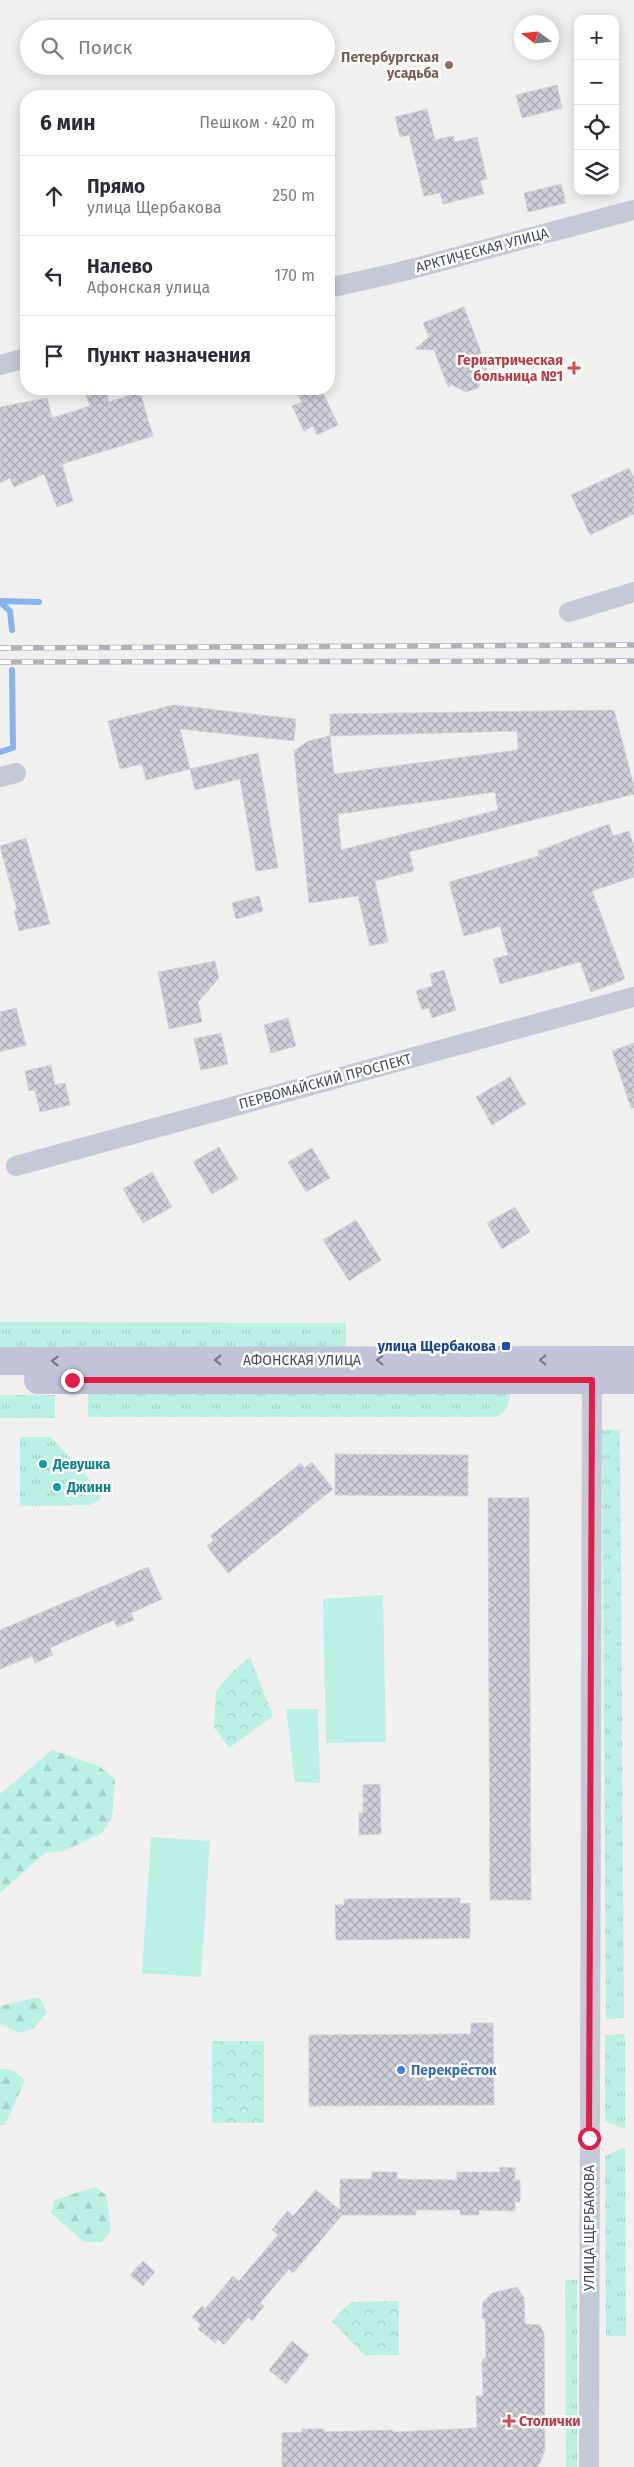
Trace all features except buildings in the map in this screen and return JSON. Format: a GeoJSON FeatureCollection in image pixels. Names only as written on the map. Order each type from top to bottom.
{"type":"FeatureCollection","features":[{"type":"Feature","properties":{"kind":"street","name":"АРКТИЧЕСКАЯ УЛИЦА"},"geometry":{"type":"LineString","coordinates":[[335,287],[400,272],[634,210]]}},
{"type":"Feature","properties":{"kind":"street"},"geometry":{"type":"LineString","coordinates":[[0,365],[20,360]]}},
{"type":"Feature","properties":{"kind":"street"},"geometry":{"type":"LineString","coordinates":[[568,612],[634,592]]}},
{"type":"Feature","properties":{"kind":"street","name":"ПЕРВОМАЙСКИЙ ПРОСПЕКТ"},"geometry":{"type":"LineString","coordinates":[[16,1166],[634,997]]}},
{"type":"Feature","properties":{"kind":"street","name":"АФОНСКАЯ УЛИЦА"},"geometry":{"type":"LineString","coordinates":[[0,1380],[592,1370],[634,1360]]}},
{"type":"Feature","properties":{"kind":"street","name":"АФОНСКАЯ УЛИЦА"},"geometry":{"type":"LineString","coordinates":[[0,1361],[592,1370],[634,1380]]}},
{"type":"Feature","properties":{"kind":"street","name":"УЛИЦА ЩЕРБАКОВА"},"geometry":{"type":"LineString","coordinates":[[589,2467],[592,1370]]}},
{"type":"Feature","properties":{"kind":"green space"},"geometry":{"type":"Polygon","coordinates":[[[0,1322],[346,1323],[346,1348],[0,1349],[0,1322]]]}},
{"type":"Feature","properties":{"kind":"green space"},"geometry":{"type":"Polygon","coordinates":[[[88,1394],[510,1394],[504,1412],[494,1417],[88,1417],[88,1394]]]}},
{"type":"Feature","properties":{"kind":"green space"},"geometry":{"type":"Polygon","coordinates":[[[0,1395],[55,1395],[55,1418],[0,1418],[0,1395]]]}},
{"type":"Feature","properties":{"kind":"green space"},"geometry":{"type":"Polygon","coordinates":[[[602,1430],[620,1430],[624,2018],[606,2019],[602,1430]]]}},
{"type":"Feature","properties":{"kind":"green space"},"geometry":{"type":"Polygon","coordinates":[[[20,1437],[51,1437],[97,1488],[101,1494],[100,1500],[90,1505],[20,1506],[20,1437]]]}},
{"type":"Feature","properties":{"kind":"green space"},"geometry":{"type":"Polygon","coordinates":[[[383,1595],[386,1742],[326,1743],[323,1599],[383,1595]]]}},
{"type":"Feature","properties":{"kind":"green space"},"geometry":{"type":"Polygon","coordinates":[[[250,1657],[273,1716],[229,1748],[214,1727],[216,1691],[233,1671],[250,1657]]]}},
{"type":"Feature","properties":{"kind":"green space"},"geometry":{"type":"Polygon","coordinates":[[[286,1709],[318,1709],[320,1783],[295,1782],[286,1709]]]}},
{"type":"Feature","properties":{"kind":"green space"},"geometry":{"type":"Polygon","coordinates":[[[52,1750],[99,1766],[115,1779],[112,1818],[102,1833],[64,1851],[45,1853],[0,1893],[0,1794],[52,1750]]]}},
{"type":"Feature","properties":{"kind":"green space"},"geometry":{"type":"Polygon","coordinates":[[[151,1837],[210,1841],[201,1977],[142,1973],[151,1837]]]}},
{"type":"Feature","properties":{"kind":"green space"},"geometry":{"type":"Polygon","coordinates":[[[39,1997],[47,2012],[34,2028],[20,2033],[0,2024],[0,2006],[39,1997]]]}},
{"type":"Feature","properties":{"kind":"green space"},"geometry":{"type":"Polygon","coordinates":[[[625,2034],[625,2129],[605,2121],[605,2035],[625,2034]]]}},
{"type":"Feature","properties":{"kind":"green space"},"geometry":{"type":"Polygon","coordinates":[[[212,2041],[264,2041],[264,2123],[212,2123],[212,2041]]]}},
{"type":"Feature","properties":{"kind":"green space"},"geometry":{"type":"Polygon","coordinates":[[[0,2069],[13,2070],[25,2080],[5,2125],[0,2125],[0,2069]]]}},
{"type":"Feature","properties":{"kind":"green space"},"geometry":{"type":"Polygon","coordinates":[[[625,2147],[626,2336],[606,2336],[605,2156],[625,2147]]]}},
{"type":"Feature","properties":{"kind":"green space"},"geometry":{"type":"Polygon","coordinates":[[[95,2187],[106,2195],[111,2231],[101,2242],[84,2242],[51,2213],[54,2200],[95,2187]]]}},
{"type":"Feature","properties":{"kind":"green space"},"geometry":{"type":"Polygon","coordinates":[[[565,2280],[577,2280],[577,2467],[566,2467],[565,2280]]]}},
{"type":"Feature","properties":{"kind":"green space"},"geometry":{"type":"Polygon","coordinates":[[[399,2301],[399,2355],[364,2355],[332,2321],[351,2302],[399,2301]]]}},
{"type":"Feature","properties":{"kind":"waterway"},"geometry":{"type":"LineString","coordinates":[[0,601],[39,602]]}},
{"type":"Feature","properties":{"kind":"waterway"},"geometry":{"type":"LineString","coordinates":[[0,602],[10,611],[12,630]]}},
{"type":"Feature","properties":{"kind":"waterway"},"geometry":{"type":"LineString","coordinates":[[0,752],[13,748],[12,670]]}},
{"type":"Feature","properties":{"kind":"railway"},"geometry":{"type":"LineString","coordinates":[[0,648],[634,645]]}},
{"type":"Feature","properties":{"kind":"railway"},"geometry":{"type":"LineString","coordinates":[[0,662],[634,661]]}},
{"type":"Feature","properties":{"kind":"place","name":"Петербургская усадьба"},"geometry":{"type":"Point","coordinates":[449,65]}},
{"type":"Feature","properties":{"kind":"place","name":"Гериатрическая больница №1"},"geometry":{"type":"Point","coordinates":[574,368]}},
{"type":"Feature","properties":{"kind":"place","name":"улица Щербакова"},"geometry":{"type":"Point","coordinates":[506,1346]}},
{"type":"Feature","properties":{"kind":"place","name":"Девушка"},"geometry":{"type":"Point","coordinates":[43,1464]}},
{"type":"Feature","properties":{"kind":"place","name":"Джинн"},"geometry":{"type":"Point","coordinates":[57,1487]}},
{"type":"Feature","properties":{"kind":"place","name":"Перекрёсток"},"geometry":{"type":"Point","coordinates":[401,2070]}},
{"type":"Feature","properties":{"kind":"place","name":"Столички"},"geometry":{"type":"Point","coordinates":[509,2421]}},
{"type":"Feature","properties":{"kind":"route"},"geometry":{"type":"LineString","coordinates":[[72,1380],[592,1380],[589,2138]]}}]}
